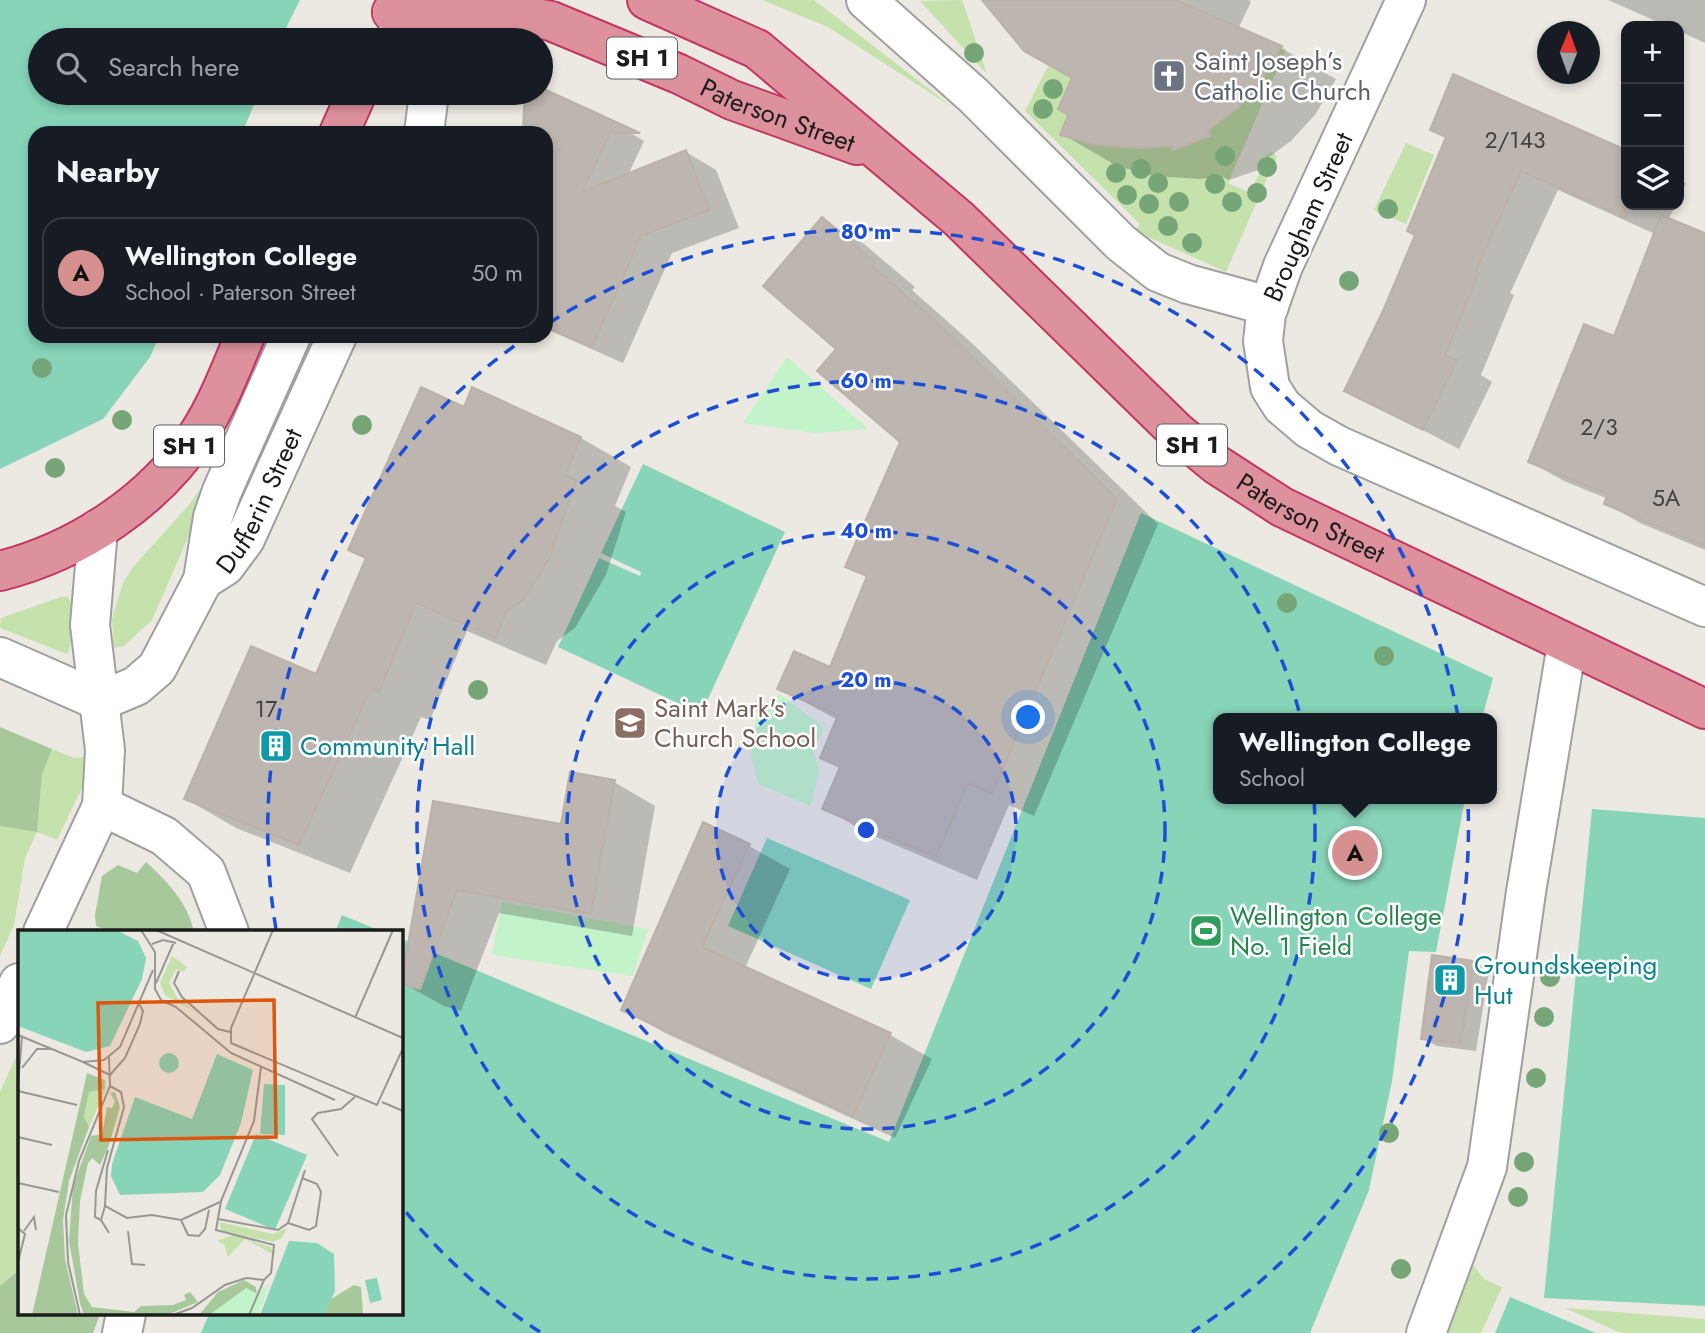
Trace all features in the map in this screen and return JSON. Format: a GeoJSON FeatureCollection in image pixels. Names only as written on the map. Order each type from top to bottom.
{"type":"FeatureCollection","features":[{"type":"Feature","properties":{"kind":"highway","name":"Paterson Street"},"geometry":{"type":"LineString","coordinates":[[647,0],[757,48],[959,219],[1116,374],[1217,465],[1282,507],[1705,709]]}},
{"type":"Feature","properties":{"kind":"highway","name":"Paterson Street"},"geometry":{"type":"LineString","coordinates":[[396,23],[496,10],[551,21],[679,74],[732,100],[882,154]]}},
{"type":"Feature","properties":{"kind":"highway"},"geometry":{"type":"LineString","coordinates":[[341,126],[351,105]]}},
{"type":"Feature","properties":{"kind":"highway","name":"SH 1"},"geometry":{"type":"LineString","coordinates":[[0,571],[50,554],[98,529],[120,516],[157,485],[200,432],[242,343]]}},
{"type":"Feature","properties":{"kind":"street"},"geometry":{"type":"LineString","coordinates":[[866,0],[973,95],[1121,243],[1158,272],[1188,285],[1269,306]]}},
{"type":"Feature","properties":{"kind":"street","name":"Brougham Street"},"geometry":{"type":"LineString","coordinates":[[1406,0],[1283,266],[1269,306],[1263,341],[1270,387],[1282,406],[1309,429],[1350,451],[1705,607]]}},
{"type":"Feature","properties":{"kind":"street"},"geometry":{"type":"LineString","coordinates":[[202,580],[213,517],[288,343]]}},
{"type":"Feature","properties":{"kind":"street","name":"Dufferin Street"},"geometry":{"type":"LineString","coordinates":[[100,701],[136,685],[157,668],[202,580],[225,566],[245,539],[334,343]]}},
{"type":"Feature","properties":{"kind":"street"},"geometry":{"type":"LineString","coordinates":[[44,930],[102,806],[106,761],[90,625],[98,529]]}},
{"type":"Feature","properties":{"kind":"street"},"geometry":{"type":"LineString","coordinates":[[1426,1333],[1487,1167],[1525,892],[1567,644]]}},
{"type":"Feature","properties":{"kind":"street"},"geometry":{"type":"LineString","coordinates":[[0,657],[100,701]]}},
{"type":"Feature","properties":{"kind":"street"},"geometry":{"type":"LineString","coordinates":[[102,806],[164,835],[206,872],[228,930]]}},
{"type":"Feature","properties":{"kind":"street"},"geometry":{"type":"LineString","coordinates":[[0,1024],[18,985]]}},
{"type":"Feature","properties":{"kind":"street"},"geometry":{"type":"LineString","coordinates":[[121,1333],[126,1316]]}},
{"type":"Feature","properties":{"kind":"green space"},"geometry":{"type":"Polygon","coordinates":[[[0,0],[300,0],[286,28],[28,28],[28,105],[254,105],[245,126],[28,126],[28,343],[156,343],[150,357],[103,419],[0,469],[0,0]]]}},
{"type":"Feature","properties":{"kind":"green space"},"geometry":{"type":"Polygon","coordinates":[[[762,0],[814,0],[955,109],[828,27],[762,0]]]}},
{"type":"Feature","properties":{"kind":"green space"},"geometry":{"type":"Polygon","coordinates":[[[962,0],[987,74],[920,1],[962,0]]]}},
{"type":"Feature","properties":{"kind":"green space"},"geometry":{"type":"Polygon","coordinates":[[[1282,46],[1286,49],[1228,183],[1250,193],[1267,155],[1272,152],[1277,156],[1226,272],[1135,231],[1140,224],[1025,111],[1048,66],[1053,68],[1057,60],[1082,54],[1058,109],[1068,115],[1061,134],[1115,147],[1143,148],[1171,144],[1173,150],[1210,136],[1208,129],[1251,93],[1282,46]]]}},
{"type":"Feature","properties":{"kind":"green space"},"geometry":{"type":"Polygon","coordinates":[[[1406,143],[1434,155],[1406,224],[1374,210],[1406,143]]]}},
{"type":"Feature","properties":{"kind":"green space"},"geometry":{"type":"Polygon","coordinates":[[[787,357],[868,429],[817,433],[743,423],[787,357]]]}},
{"type":"Feature","properties":{"kind":"green space"},"geometry":{"type":"Polygon","coordinates":[[[224,455],[152,620],[124,646],[114,648],[112,619],[123,583],[133,567],[189,505],[224,455]]]}},
{"type":"Feature","properties":{"kind":"green space"},"geometry":{"type":"Polygon","coordinates":[[[643,464],[785,532],[701,714],[558,647],[599,558],[640,576],[641,572],[601,553],[643,464]]]}},
{"type":"Feature","properties":{"kind":"green space","name":"Wellington College No. 1 Field"},"geometry":{"type":"Polygon","coordinates":[[[1141,513],[1493,678],[1483,713],[1213,713],[1213,804],[1464,804],[1436,952],[1409,951],[1392,1081],[1369,1190],[1310,1333],[201,1333],[208,1316],[402,1316],[402,939],[889,1142],[1141,513]]]}},
{"type":"Feature","properties":{"kind":"green space"},"geometry":{"type":"Polygon","coordinates":[[[68,597],[72,608],[72,634],[67,654],[0,628],[1,618],[68,597]]]}},
{"type":"Feature","properties":{"kind":"green space"},"geometry":{"type":"Polygon","coordinates":[[[780,694],[824,728],[813,751],[819,771],[810,806],[759,784],[751,756],[757,707],[780,694]]]}},
{"type":"Feature","properties":{"kind":"green space"},"geometry":{"type":"Polygon","coordinates":[[[0,727],[52,749],[42,775],[37,832],[0,826],[0,727]]]}},
{"type":"Feature","properties":{"kind":"green space"},"geometry":{"type":"Polygon","coordinates":[[[52,749],[75,758],[92,755],[94,763],[57,840],[37,832],[25,858],[14,925],[0,956],[0,826],[37,831],[42,775],[52,749]]]}},
{"type":"Feature","properties":{"kind":"green space"},"geometry":{"type":"Polygon","coordinates":[[[1592,809],[1705,818],[1705,1306],[1544,1298],[1592,809]]]}},
{"type":"Feature","properties":{"kind":"green space"},"geometry":{"type":"Polygon","coordinates":[[[767,838],[910,900],[871,989],[728,926],[767,838]]]}},
{"type":"Feature","properties":{"kind":"green space"},"geometry":{"type":"Polygon","coordinates":[[[146,862],[169,885],[182,902],[193,930],[106,930],[96,926],[95,915],[102,876],[118,865],[137,873],[146,862]]]}},
{"type":"Feature","properties":{"kind":"green space"},"geometry":{"type":"Polygon","coordinates":[[[502,902],[648,929],[633,976],[492,955],[502,902]]]}},
{"type":"Feature","properties":{"kind":"green space"},"geometry":{"type":"Polygon","coordinates":[[[342,915],[378,930],[336,930],[342,915]]]}},
{"type":"Feature","properties":{"kind":"green space"},"geometry":{"type":"Polygon","coordinates":[[[18,1052],[18,1266],[0,1286],[0,1092],[18,1052]]]}},
{"type":"Feature","properties":{"kind":"green space"},"geometry":{"type":"Polygon","coordinates":[[[1470,1261],[1484,1279],[1502,1287],[1481,1333],[1438,1333],[1470,1261]]]}},
{"type":"Feature","properties":{"kind":"green space"},"geometry":{"type":"Polygon","coordinates":[[[18,1267],[18,1316],[99,1316],[93,1333],[0,1333],[0,1286],[16,1272],[18,1267]]]}},
{"type":"Feature","properties":{"kind":"green space"},"geometry":{"type":"Polygon","coordinates":[[[1510,1297],[1596,1333],[1495,1333],[1510,1297]]]}},
{"type":"Feature","properties":{"kind":"green space"},"geometry":{"type":"Polygon","coordinates":[[[1565,1308],[1705,1319],[1705,1333],[1621,1333],[1565,1308]]]}},
{"type":"Feature","properties":{"kind":"building","name":"Saint Joseph’s Catholic Church"},"geometry":{"type":"Polygon","coordinates":[[[982,0],[1176,0],[1282,46],[1260,83],[1236,109],[1208,130],[1210,136],[1173,150],[1172,146],[1143,148],[1096,145],[1060,135],[1068,115],[1058,109],[1072,78],[1024,51],[982,0]]]}},
{"type":"Feature","properties":{"kind":"building"},"geometry":{"type":"Polygon","coordinates":[[[1453,74],[1621,148],[1621,210],[1626,210],[1626,218],[1521,171],[1475,272],[1479,273],[1445,355],[1457,360],[1423,430],[1344,391],[1383,311],[1415,235],[1407,231],[1446,137],[1430,130],[1453,74]]]}},
{"type":"Feature","properties":{"kind":"building"},"geometry":{"type":"Polygon","coordinates":[[[553,93],[640,133],[610,133],[582,192],[686,150],[709,210],[641,236],[592,347],[553,330],[553,126],[523,126],[524,106],[553,105],[553,93]]]}},
{"type":"Feature","properties":{"kind":"building"},"geometry":{"type":"Polygon","coordinates":[[[1661,215],[1705,233],[1705,546],[1604,504],[1608,494],[1528,462],[1584,324],[1614,336],[1661,215]]]}},
{"type":"Feature","properties":{"kind":"building"},"geometry":{"type":"Polygon","coordinates":[[[822,217],[875,262],[872,266],[933,319],[1117,499],[992,794],[968,783],[936,857],[822,809],[840,767],[820,758],[838,715],[777,689],[794,651],[830,667],[867,576],[845,567],[900,442],[817,371],[836,349],[763,286],[822,217]]]}},
{"type":"Feature","properties":{"kind":"building"},"geometry":{"type":"Polygon","coordinates":[[[421,387],[464,407],[472,387],[581,437],[565,475],[576,481],[550,557],[524,599],[506,612],[495,638],[416,603],[379,692],[370,690],[299,845],[184,799],[251,646],[316,674],[366,558],[348,550],[421,387]]]}},
{"type":"Feature","properties":{"kind":"building"},"geometry":{"type":"Polygon","coordinates":[[[570,772],[615,780],[591,914],[457,890],[420,989],[402,984],[433,801],[561,824],[570,772]]]}},
{"type":"Feature","properties":{"kind":"building"},"geometry":{"type":"Polygon","coordinates":[[[703,822],[750,844],[702,947],[891,1033],[853,1116],[621,1010],[703,822]]]}},
{"type":"Feature","properties":{"kind":"building","name":"Groundskeeping Hut"},"geometry":{"type":"Polygon","coordinates":[[[1432,955],[1474,961],[1461,1043],[1421,1039],[1432,955]]]}},
{"type":"Feature","properties":{"kind":"place","name":"Saint Joseph’s Catholic Church"},"geometry":{"type":"Point","coordinates":[1169,76]}},
{"type":"Feature","properties":{"kind":"place","name":"Saint Mark's Church School"},"geometry":{"type":"Point","coordinates":[630,723]}},
{"type":"Feature","properties":{"kind":"place","name":"Community Hall"},"geometry":{"type":"Point","coordinates":[276,746]}},
{"type":"Feature","properties":{"kind":"place","name":"Wellington College"},"geometry":{"type":"Point","coordinates":[1355,853]}},
{"type":"Feature","properties":{"kind":"place","name":"Wellington College No. 1 Field"},"geometry":{"type":"Point","coordinates":[1206,931]}},
{"type":"Feature","properties":{"kind":"place","name":"Groundskeeping Hut"},"geometry":{"type":"Point","coordinates":[1450,980]}}]}
